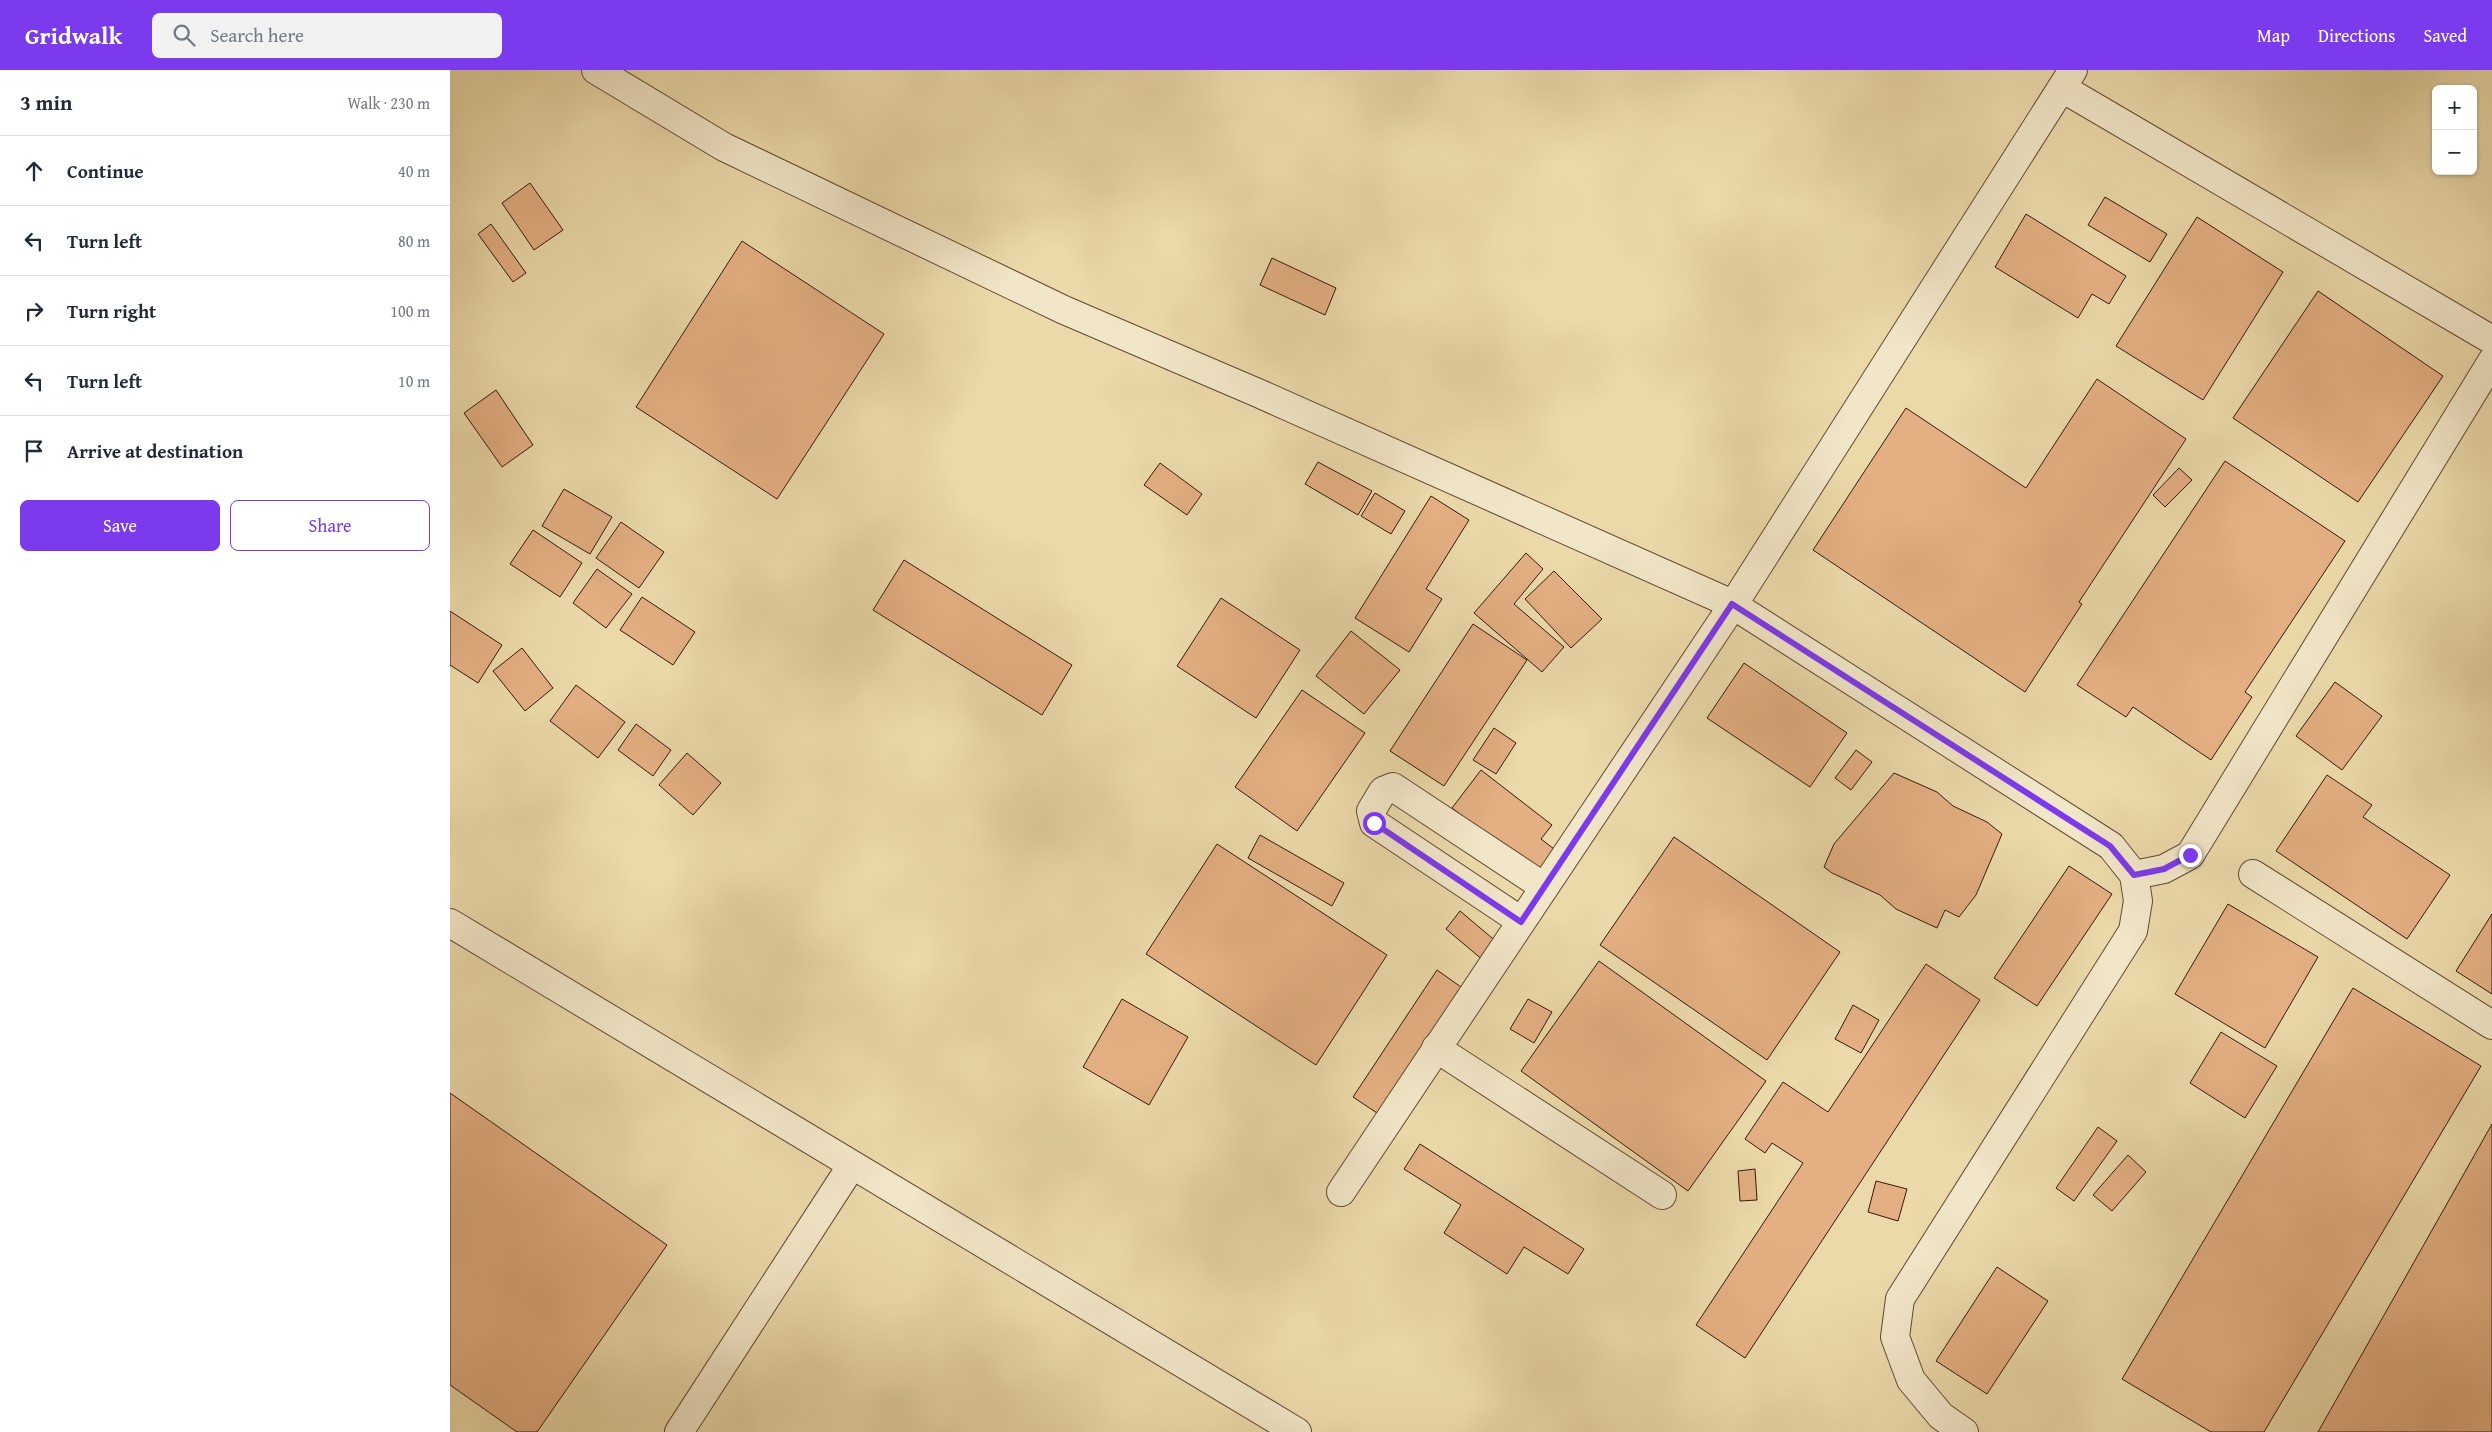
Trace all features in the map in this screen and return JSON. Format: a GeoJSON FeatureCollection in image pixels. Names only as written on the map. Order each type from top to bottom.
{"type":"FeatureCollection","features":[{"type":"Feature","properties":{"kind":"street"},"geometry":{"type":"LineString","coordinates":[[596,70],[724,147],[1064,310],[1258,393],[1732,604],[2110,846],[2134,875],[2138,901],[2133,931],[1900,1300],[1895,1337],[1911,1380],[1941,1416],[1964,1432]]}},
{"type":"Feature","properties":{"kind":"street"},"geometry":{"type":"LineString","coordinates":[[1341,1192],[1732,604],[2067,79],[2492,340]]}},
{"type":"Feature","properties":{"kind":"street"},"geometry":{"type":"LineString","coordinates":[[2134,875],[2164,869],[2190,855],[2492,361]]}},
{"type":"Feature","properties":{"kind":"street"},"geometry":{"type":"LineString","coordinates":[[1521,922],[1374,823],[1371,811],[1383,791],[1393,787],[1544,887]]}},
{"type":"Feature","properties":{"kind":"street"},"geometry":{"type":"LineString","coordinates":[[2253,874],[2492,1026]]}},
{"type":"Feature","properties":{"kind":"street"},"geometry":{"type":"LineString","coordinates":[[450,923],[1297,1432]]}},
{"type":"Feature","properties":{"kind":"street"},"geometry":{"type":"LineString","coordinates":[[1436,1048],[1662,1195]]}},
{"type":"Feature","properties":{"kind":"street"},"geometry":{"type":"LineString","coordinates":[[680,1432],[852,1165]]}},
{"type":"Feature","properties":{"kind":"building"},"geometry":{"type":"Polygon","coordinates":[[[530,183],[563,230],[534,250],[502,203],[530,183]]]}},
{"type":"Feature","properties":{"kind":"building"},"geometry":{"type":"Polygon","coordinates":[[[2105,197],[2167,234],[2150,262],[2088,225],[2105,197]]]}},
{"type":"Feature","properties":{"kind":"building"},"geometry":{"type":"Polygon","coordinates":[[[2026,214],[2126,276],[2109,304],[2092,294],[2078,318],[1995,267],[2026,214]]]}},
{"type":"Feature","properties":{"kind":"building"},"geometry":{"type":"Polygon","coordinates":[[[2197,217],[2283,272],[2203,400],[2116,346],[2197,217]]]}},
{"type":"Feature","properties":{"kind":"building"},"geometry":{"type":"Polygon","coordinates":[[[491,224],[526,273],[513,282],[478,234],[491,224]]]}},
{"type":"Feature","properties":{"kind":"building"},"geometry":{"type":"Polygon","coordinates":[[[742,241],[884,334],[777,499],[636,407],[742,241]]]}},
{"type":"Feature","properties":{"kind":"building"},"geometry":{"type":"Polygon","coordinates":[[[1272,258],[1336,288],[1325,315],[1260,285],[1272,258]]]}},
{"type":"Feature","properties":{"kind":"building"},"geometry":{"type":"Polygon","coordinates":[[[2318,291],[2443,376],[2358,502],[2233,418],[2318,291]]]}},
{"type":"Feature","properties":{"kind":"building"},"geometry":{"type":"Polygon","coordinates":[[[2097,379],[2186,439],[2079,602],[2082,604],[2025,692],[1813,550],[1906,408],[2026,488],[2097,379]]]}},
{"type":"Feature","properties":{"kind":"building"},"geometry":{"type":"Polygon","coordinates":[[[496,390],[533,445],[502,467],[464,413],[496,390]]]}},
{"type":"Feature","properties":{"kind":"building"},"geometry":{"type":"Polygon","coordinates":[[[2225,461],[2345,541],[2245,692],[2252,697],[2211,760],[2133,707],[2126,717],[2077,685],[2225,461]]]}},
{"type":"Feature","properties":{"kind":"building"},"geometry":{"type":"Polygon","coordinates":[[[1318,462],[1372,491],[1358,515],[1305,484],[1318,462]]]}},
{"type":"Feature","properties":{"kind":"building"},"geometry":{"type":"Polygon","coordinates":[[[1160,463],[1202,494],[1187,515],[1144,485],[1160,463]]]}},
{"type":"Feature","properties":{"kind":"building"},"geometry":{"type":"Polygon","coordinates":[[[2179,468],[2192,480],[2165,507],[2153,495],[2179,468]]]}},
{"type":"Feature","properties":{"kind":"building"},"geometry":{"type":"Polygon","coordinates":[[[564,489],[612,517],[590,554],[542,526],[564,489]]]}},
{"type":"Feature","properties":{"kind":"building"},"geometry":{"type":"Polygon","coordinates":[[[1375,493],[1405,511],[1391,534],[1361,516],[1375,493]]]}},
{"type":"Feature","properties":{"kind":"building"},"geometry":{"type":"Polygon","coordinates":[[[1431,496],[1469,520],[1426,589],[1442,599],[1409,652],[1355,618],[1431,496]]]}},
{"type":"Feature","properties":{"kind":"building"},"geometry":{"type":"Polygon","coordinates":[[[621,522],[664,552],[639,588],[596,558],[621,522]]]}},
{"type":"Feature","properties":{"kind":"building"},"geometry":{"type":"Polygon","coordinates":[[[533,530],[582,563],[560,597],[510,564],[533,530]]]}},
{"type":"Feature","properties":{"kind":"building"},"geometry":{"type":"Polygon","coordinates":[[[1526,553],[1543,569],[1514,604],[1564,647],[1542,672],[1474,613],[1526,553]]]}},
{"type":"Feature","properties":{"kind":"building"},"geometry":{"type":"Polygon","coordinates":[[[904,560],[1072,665],[1042,715],[873,610],[904,560]]]}},
{"type":"Feature","properties":{"kind":"building"},"geometry":{"type":"Polygon","coordinates":[[[597,569],[632,594],[606,628],[573,603],[597,569]]]}},
{"type":"Feature","properties":{"kind":"building"},"geometry":{"type":"Polygon","coordinates":[[[1554,571],[1602,619],[1571,648],[1525,599],[1554,571]]]}},
{"type":"Feature","properties":{"kind":"building"},"geometry":{"type":"Polygon","coordinates":[[[642,597],[695,632],[673,665],[620,630],[642,597]]]}},
{"type":"Feature","properties":{"kind":"building"},"geometry":{"type":"Polygon","coordinates":[[[1221,598],[1300,650],[1256,718],[1177,666],[1221,598]]]}},
{"type":"Feature","properties":{"kind":"building"},"geometry":{"type":"Polygon","coordinates":[[[450,611],[502,645],[478,683],[450,665],[450,611]]]}},
{"type":"Feature","properties":{"kind":"building"},"geometry":{"type":"Polygon","coordinates":[[[1473,624],[1527,660],[1444,786],[1390,751],[1473,624]]]}},
{"type":"Feature","properties":{"kind":"building"},"geometry":{"type":"Polygon","coordinates":[[[1351,631],[1400,670],[1364,714],[1316,676],[1351,631]]]}},
{"type":"Feature","properties":{"kind":"building"},"geometry":{"type":"Polygon","coordinates":[[[522,648],[553,688],[525,711],[493,671],[522,648]]]}},
{"type":"Feature","properties":{"kind":"building"},"geometry":{"type":"Polygon","coordinates":[[[1744,663],[1847,733],[1810,787],[1707,718],[1744,663]]]}},
{"type":"Feature","properties":{"kind":"building"},"geometry":{"type":"Polygon","coordinates":[[[2335,682],[2382,716],[2342,770],[2296,736],[2335,682]]]}},
{"type":"Feature","properties":{"kind":"building"},"geometry":{"type":"Polygon","coordinates":[[[576,685],[625,722],[598,758],[550,721],[576,685]]]}},
{"type":"Feature","properties":{"kind":"building"},"geometry":{"type":"Polygon","coordinates":[[[1302,690],[1365,733],[1297,831],[1235,787],[1302,690]]]}},
{"type":"Feature","properties":{"kind":"building"},"geometry":{"type":"Polygon","coordinates":[[[636,724],[671,750],[653,776],[618,750],[636,724]]]}},
{"type":"Feature","properties":{"kind":"building"},"geometry":{"type":"Polygon","coordinates":[[[1494,728],[1516,743],[1496,774],[1473,760],[1494,728]]]}},
{"type":"Feature","properties":{"kind":"building"},"geometry":{"type":"Polygon","coordinates":[[[1856,750],[1872,762],[1851,790],[1835,778],[1856,750]]]}},
{"type":"Feature","properties":{"kind":"building"},"geometry":{"type":"Polygon","coordinates":[[[687,753],[721,783],[693,815],[659,785],[687,753]]]}},
{"type":"Feature","properties":{"kind":"building"},"geometry":{"type":"Polygon","coordinates":[[[1481,770],[1552,825],[1541,839],[1558,852],[1540,876],[1452,808],[1481,770]]]}},
{"type":"Feature","properties":{"kind":"building"},"geometry":{"type":"Polygon","coordinates":[[[1894,773],[1937,792],[1953,806],[1987,822],[2002,834],[1976,895],[1959,917],[1945,910],[1937,928],[1896,909],[1880,895],[1832,873],[1824,867],[1834,844],[1894,773]]]}},
{"type":"Feature","properties":{"kind":"building"},"geometry":{"type":"Polygon","coordinates":[[[2327,775],[2372,805],[2363,817],[2450,875],[2407,939],[2276,851],[2327,775]]]}},
{"type":"Feature","properties":{"kind":"building"},"geometry":{"type":"Polygon","coordinates":[[[1260,835],[1344,883],[1332,906],[1248,858],[1260,835]]]}},
{"type":"Feature","properties":{"kind":"building"},"geometry":{"type":"Polygon","coordinates":[[[1674,837],[1840,952],[1767,1060],[1600,945],[1674,837]]]}},
{"type":"Feature","properties":{"kind":"building"},"geometry":{"type":"Polygon","coordinates":[[[1217,844],[1387,955],[1316,1065],[1146,954],[1217,844]]]}},
{"type":"Feature","properties":{"kind":"building"},"geometry":{"type":"Polygon","coordinates":[[[2069,866],[2112,894],[2037,1006],[1994,978],[2069,866]]]}},
{"type":"Feature","properties":{"kind":"building"},"geometry":{"type":"Polygon","coordinates":[[[2228,904],[2318,957],[2265,1048],[2175,994],[2228,904]]]}},
{"type":"Feature","properties":{"kind":"building"},"geometry":{"type":"Polygon","coordinates":[[[1460,911],[1498,943],[1484,961],[1446,929],[1460,911]]]}},
{"type":"Feature","properties":{"kind":"building"},"geometry":{"type":"Polygon","coordinates":[[[2492,914],[2492,994],[2456,971],[2492,914]]]}},
{"type":"Feature","properties":{"kind":"building"},"geometry":{"type":"Polygon","coordinates":[[[1599,961],[1766,1081],[1688,1191],[1521,1071],[1599,961]]]}},
{"type":"Feature","properties":{"kind":"building"},"geometry":{"type":"Polygon","coordinates":[[[1926,964],[1980,1000],[1745,1358],[1696,1325],[1803,1163],[1772,1143],[1765,1153],[1745,1139],[1783,1082],[1828,1112],[1926,964]]]}},
{"type":"Feature","properties":{"kind":"building"},"geometry":{"type":"Polygon","coordinates":[[[1437,970],[1461,987],[1377,1113],[1353,1097],[1437,970]]]}},
{"type":"Feature","properties":{"kind":"building"},"geometry":{"type":"Polygon","coordinates":[[[2353,988],[2481,1066],[2264,1432],[2211,1432],[2122,1379],[2353,988]]]}},
{"type":"Feature","properties":{"kind":"building"},"geometry":{"type":"Polygon","coordinates":[[[1122,999],[1188,1037],[1149,1105],[1083,1067],[1122,999]]]}},
{"type":"Feature","properties":{"kind":"building"},"geometry":{"type":"Polygon","coordinates":[[[1528,999],[1552,1012],[1534,1043],[1510,1029],[1528,999]]]}},
{"type":"Feature","properties":{"kind":"building"},"geometry":{"type":"Polygon","coordinates":[[[1853,1005],[1879,1020],[1861,1053],[1835,1039],[1853,1005]]]}},
{"type":"Feature","properties":{"kind":"building"},"geometry":{"type":"Polygon","coordinates":[[[2221,1032],[2277,1066],[2245,1118],[2190,1083],[2221,1032]]]}},
{"type":"Feature","properties":{"kind":"building"},"geometry":{"type":"Polygon","coordinates":[[[450,1093],[667,1245],[537,1432],[517,1432],[450,1385],[450,1093]]]}},
{"type":"Feature","properties":{"kind":"building"},"geometry":{"type":"Polygon","coordinates":[[[2492,1124],[2492,1432],[2318,1432],[2492,1124]]]}},
{"type":"Feature","properties":{"kind":"building"},"geometry":{"type":"Polygon","coordinates":[[[2098,1127],[2117,1141],[2074,1201],[2056,1188],[2098,1127]]]}},
{"type":"Feature","properties":{"kind":"building"},"geometry":{"type":"Polygon","coordinates":[[[1420,1144],[1584,1249],[1568,1274],[1524,1247],[1507,1274],[1444,1233],[1461,1205],[1404,1169],[1420,1144]]]}},
{"type":"Feature","properties":{"kind":"building"},"geometry":{"type":"Polygon","coordinates":[[[2128,1155],[2146,1172],[2112,1211],[2093,1195],[2128,1155]]]}},
{"type":"Feature","properties":{"kind":"building"},"geometry":{"type":"Polygon","coordinates":[[[1755,1169],[1757,1200],[1740,1201],[1738,1171],[1755,1169]]]}},
{"type":"Feature","properties":{"kind":"building"},"geometry":{"type":"Polygon","coordinates":[[[1876,1181],[1907,1189],[1898,1221],[1868,1212],[1876,1181]]]}},
{"type":"Feature","properties":{"kind":"building"},"geometry":{"type":"Polygon","coordinates":[[[1997,1267],[2048,1301],[1987,1394],[1936,1361],[1997,1267]]]}},
{"type":"Feature","properties":{"kind":"route"},"geometry":{"type":"LineString","coordinates":[[1374,823],[1521,922],[1732,604],[2110,846],[2134,875],[2164,869],[2190,855]]}}]}
